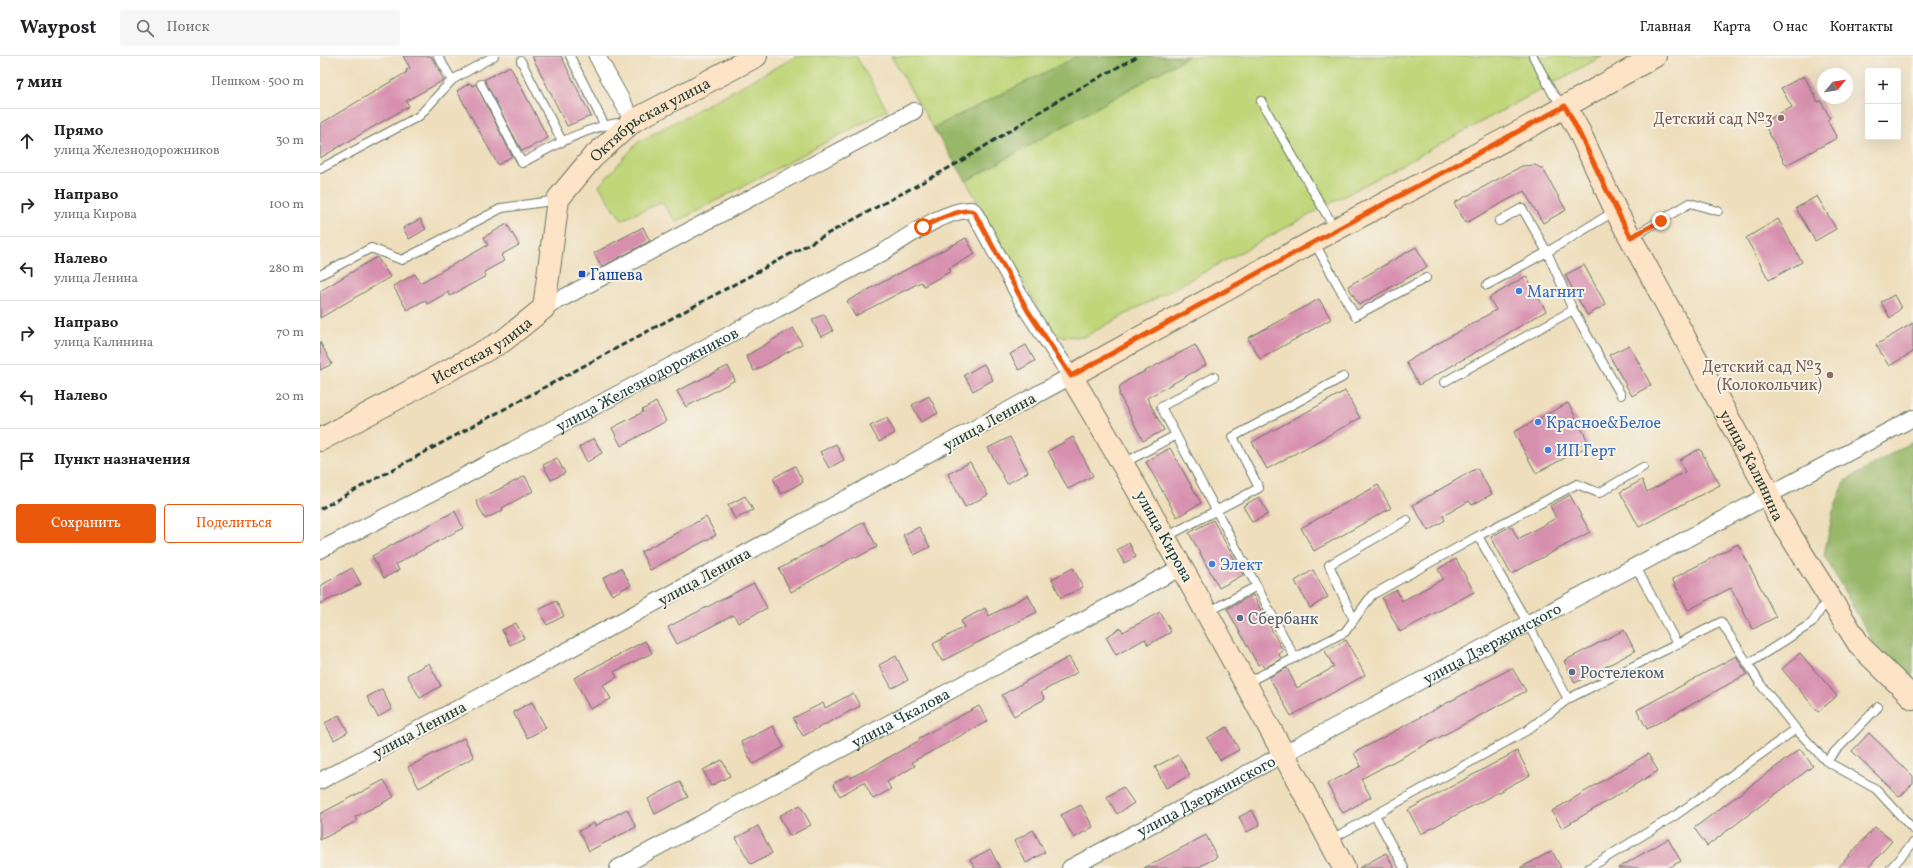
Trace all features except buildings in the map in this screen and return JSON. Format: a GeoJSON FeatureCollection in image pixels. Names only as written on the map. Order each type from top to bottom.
{"type":"FeatureCollection","features":[{"type":"Feature","properties":{"kind":"street"},"geometry":{"type":"LineString","coordinates":[[597,56],[633,121]]}},
{"type":"Feature","properties":{"kind":"street","name":"Октябрьская улица"},"geometry":{"type":"LineString","coordinates":[[558,199],[592,158],[633,121],[756,56]]}},
{"type":"Feature","properties":{"kind":"street","name":"улица Ленина"},"geometry":{"type":"LineString","coordinates":[[320,781],[548,661],[1655,56]]}},
{"type":"Feature","properties":{"kind":"street","name":"улица Калинина"},"geometry":{"type":"LineString","coordinates":[[1565,106],[1579,131],[1616,211],[1770,495],[1777,514],[1860,646],[1913,698]]}},
{"type":"Feature","properties":{"kind":"street"},"geometry":{"type":"LineString","coordinates":[[544,308],[914,111]]}},
{"type":"Feature","properties":{"kind":"street","name":"Исетская улица"},"geometry":{"type":"LineString","coordinates":[[320,440],[503,341],[544,308],[558,199]]}},
{"type":"Feature","properties":{"kind":"street","name":"улица Железнодорожников"},"geometry":{"type":"LineString","coordinates":[[320,550],[539,436],[882,253],[923,227],[957,213],[968,210],[974,212]]}},
{"type":"Feature","properties":{"kind":"street","name":"улица Кирова"},"geometry":{"type":"LineString","coordinates":[[974,212],[1028,311],[1071,376],[1166,537],[1206,613],[1284,753],[1344,868]]}},
{"type":"Feature","properties":{"kind":"street","name":"улица Дзержинского"},"geometry":{"type":"LineString","coordinates":[[1070,868],[1528,624],[1635,565],[1770,495],[1913,418]]}},
{"type":"Feature","properties":{"kind":"street","name":"улица Чкалова"},"geometry":{"type":"LineString","coordinates":[[618,868],[1182,567]]}},
{"type":"Feature","properties":{"kind":"lane"},"geometry":{"type":"LineString","coordinates":[[438,56],[452,80]]}},
{"type":"Feature","properties":{"kind":"lane"},"geometry":{"type":"LineString","coordinates":[[320,169],[419,116],[452,80],[494,56]]}},
{"type":"Feature","properties":{"kind":"lane"},"geometry":{"type":"LineString","coordinates":[[570,56],[604,124]]}},
{"type":"Feature","properties":{"kind":"lane"},"geometry":{"type":"LineString","coordinates":[[1533,56],[1553,94],[1565,106]]}},
{"type":"Feature","properties":{"kind":"lane"},"geometry":{"type":"LineString","coordinates":[[521,61],[562,140]]}},
{"type":"Feature","properties":{"kind":"lane"},"geometry":{"type":"LineString","coordinates":[[481,84],[522,163],[562,140],[604,124],[633,121]]}},
{"type":"Feature","properties":{"kind":"lane"},"geometry":{"type":"LineString","coordinates":[[1261,101],[1336,230]]}},
{"type":"Feature","properties":{"kind":"lane"},"geometry":{"type":"LineString","coordinates":[[320,275],[371,248],[402,260],[502,208],[558,199]]}},
{"type":"Feature","properties":{"kind":"lane"},"geometry":{"type":"LineString","coordinates":[[1631,237],[1690,203],[1718,212]]}},
{"type":"Feature","properties":{"kind":"lane"},"geometry":{"type":"LineString","coordinates":[[1499,221],[1522,208],[1547,252],[1574,310],[1621,395]]}},
{"type":"Feature","properties":{"kind":"lane"},"geometry":{"type":"LineString","coordinates":[[1487,285],[1547,252],[1616,211]]}},
{"type":"Feature","properties":{"kind":"lane"},"geometry":{"type":"LineString","coordinates":[[1314,242],[1355,316],[1426,278]]}},
{"type":"Feature","properties":{"kind":"lane"},"geometry":{"type":"LineString","coordinates":[[1444,382],[1574,310]]}},
{"type":"Feature","properties":{"kind":"lane"},"geometry":{"type":"LineString","coordinates":[[1214,377],[1161,407],[1296,658]]}},
{"type":"Feature","properties":{"kind":"lane"},"geometry":{"type":"LineString","coordinates":[[1166,537],[1259,488],[1233,438],[1343,377]]}},
{"type":"Feature","properties":{"kind":"lane"},"geometry":{"type":"LineString","coordinates":[[1123,463],[1176,434]]}},
{"type":"Feature","properties":{"kind":"lane"},"geometry":{"type":"LineString","coordinates":[[1245,683],[1344,632],[1372,595],[1478,536],[1578,484],[1599,493],[1643,467]]}},
{"type":"Feature","properties":{"kind":"lane"},"geometry":{"type":"LineString","coordinates":[[1354,620],[1329,565],[1407,520]]}},
{"type":"Feature","properties":{"kind":"lane"},"geometry":{"type":"LineString","coordinates":[[1478,536],[1528,624],[1568,699]]}},
{"type":"Feature","properties":{"kind":"lane"},"geometry":{"type":"LineString","coordinates":[[1635,565],[1677,644]]}},
{"type":"Feature","properties":{"kind":"lane"},"geometry":{"type":"LineString","coordinates":[[1206,613],[1257,586]]}},
{"type":"Feature","properties":{"kind":"lane"},"geometry":{"type":"LineString","coordinates":[[1748,664],[1812,623],[1828,597]]}},
{"type":"Feature","properties":{"kind":"lane"},"geometry":{"type":"LineString","coordinates":[[1329,841],[1526,731],[1568,699],[1721,622],[1761,685],[1796,729],[1826,761],[1876,789],[1913,830]]}},
{"type":"Feature","properties":{"kind":"lane"},"geometry":{"type":"LineString","coordinates":[[1826,761],[1878,707]]}},
{"type":"Feature","properties":{"kind":"lane"},"geometry":{"type":"LineString","coordinates":[[1589,868],[1676,815],[1796,729]]}},
{"type":"Feature","properties":{"kind":"lane"},"geometry":{"type":"LineString","coordinates":[[1375,815],[1404,868]]}},
{"type":"Feature","properties":{"kind":"lane"},"geometry":{"type":"LineString","coordinates":[[1891,868],[1913,843]]}},
{"type":"Feature","properties":{"kind":"green space"},"geometry":{"type":"Polygon","coordinates":[[[797,56],[856,56],[887,110],[676,222],[661,202],[622,220],[599,186],[638,142],[797,56]]]}},
{"type":"Feature","properties":{"kind":"green space"},"geometry":{"type":"Polygon","coordinates":[[[891,56],[1078,56],[933,128],[891,56]]]}},
{"type":"Feature","properties":{"kind":"green space"},"geometry":{"type":"Polygon","coordinates":[[[1078,56],[1189,56],[966,181],[933,128],[1078,56]]]}},
{"type":"Feature","properties":{"kind":"green space"},"geometry":{"type":"Polygon","coordinates":[[[1189,56],[1603,56],[1084,337],[1054,336],[966,181],[1189,56]]]}},
{"type":"Feature","properties":{"kind":"green space"},"geometry":{"type":"Polygon","coordinates":[[[1913,441],[1913,683],[1874,644],[1824,555],[1833,512],[1845,481],[1913,441]]]}},
{"type":"Feature","properties":{"kind":"railway"},"geometry":{"type":"LineString","coordinates":[[320,509],[958,163],[1062,98],[1138,56]]}},
{"type":"Feature","properties":{"kind":"place","name":"Детский сад №3"},"geometry":{"type":"Point","coordinates":[1781,118]}},
{"type":"Feature","properties":{"kind":"place","name":"Гашева"},"geometry":{"type":"Point","coordinates":[582,274]}},
{"type":"Feature","properties":{"kind":"place","name":"Магнит"},"geometry":{"type":"Point","coordinates":[1519,291]}},
{"type":"Feature","properties":{"kind":"place","name":"Детский сад №3 (Колокольчик)"},"geometry":{"type":"Point","coordinates":[1830,375]}},
{"type":"Feature","properties":{"kind":"place","name":"Красное&Белое"},"geometry":{"type":"Point","coordinates":[1538,422]}},
{"type":"Feature","properties":{"kind":"place","name":"ИП Герт"},"geometry":{"type":"Point","coordinates":[1548,450]}},
{"type":"Feature","properties":{"kind":"place","name":"Элект"},"geometry":{"type":"Point","coordinates":[1212,564]}},
{"type":"Feature","properties":{"kind":"place","name":"Сбербанк"},"geometry":{"type":"Point","coordinates":[1240,618]}},
{"type":"Feature","properties":{"kind":"place","name":"Ростелеком"},"geometry":{"type":"Point","coordinates":[1572,672]}},
{"type":"Feature","properties":{"kind":"route"},"geometry":{"type":"LineString","coordinates":[[923,227],[957,213],[968,210],[972,210],[974,212],[1028,311],[1071,376],[1565,106],[1579,131],[1616,211],[1631,237],[1661,221]]}}]}
